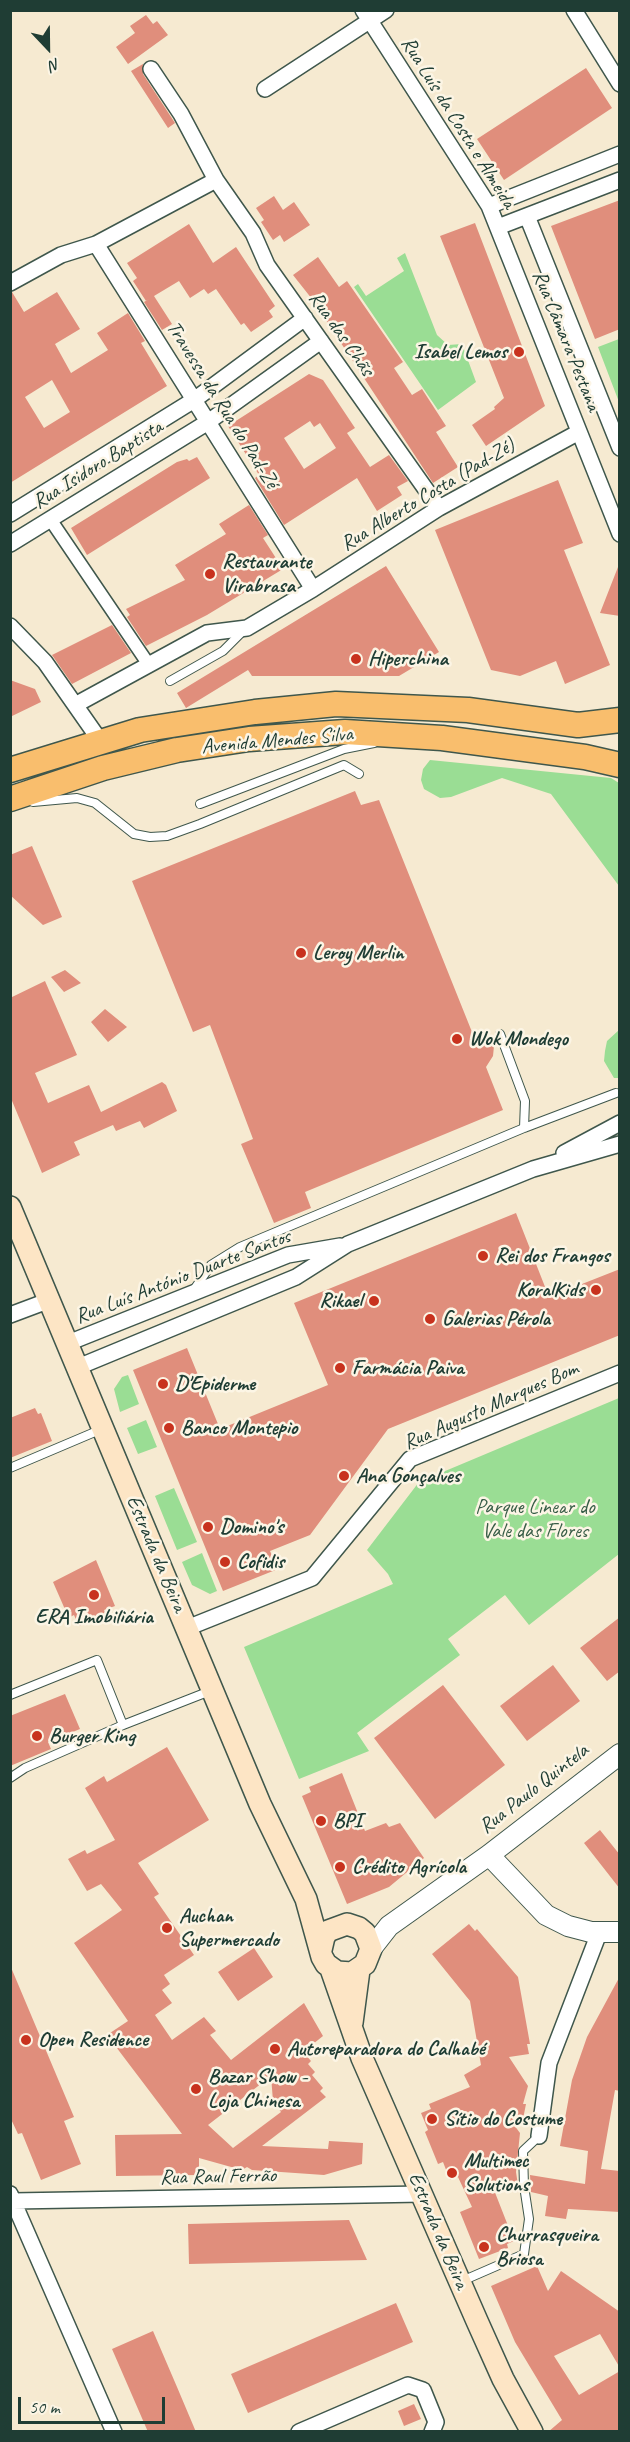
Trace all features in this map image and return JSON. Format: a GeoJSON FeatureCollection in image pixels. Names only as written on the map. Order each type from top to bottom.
{"type":"FeatureCollection","features":[{"type":"Feature","properties":{"kind":"main road","name":"Avenida Mendes Silva"},"geometry":{"type":"LineString","coordinates":[[10,770],[140,730],[217,717],[336,704],[468,710],[578,725],[620,720]]}},
{"type":"Feature","properties":{"kind":"main road","name":"Avenida Mendes Silva"},"geometry":{"type":"LineString","coordinates":[[10,799],[103,768],[177,750],[249,739],[345,732],[411,736],[574,755],[620,765]]}},
{"type":"Feature","properties":{"kind":"main road","name":"Estrada da Beira"},"geometry":{"type":"LineString","coordinates":[[10,1207],[260,1804],[306,1899],[362,2058],[503,2379],[532,2432]]}},
{"type":"Feature","properties":{"kind":"main road","name":"Estrada da Beira"},"geometry":{"type":"LineString","coordinates":[[306,1899],[350,1926],[369,1941],[371,1949],[365,1964],[359,1970],[351,2027]]}},
{"type":"Feature","properties":{"kind":"main road"},"geometry":{"type":"LineString","coordinates":[[350,1926],[334,1927],[324,1937],[326,1960],[345,1974],[359,1970]]}},
{"type":"Feature","properties":{"kind":"street"},"geometry":{"type":"LineString","coordinates":[[265,89],[366,16],[386,10]]}},
{"type":"Feature","properties":{"kind":"street"},"geometry":{"type":"LineString","coordinates":[[573,10],[620,84]]}},
{"type":"Feature","properties":{"kind":"street","name":"Rua Luís da Costa e Almeida"},"geometry":{"type":"LineString","coordinates":[[366,16],[489,206],[498,227]]}},
{"type":"Feature","properties":{"kind":"street","name":"Rua das Chãs"},"geometry":{"type":"LineString","coordinates":[[151,69],[181,114],[216,180],[253,233],[267,265],[439,508]]}},
{"type":"Feature","properties":{"kind":"street"},"geometry":{"type":"LineString","coordinates":[[489,206],[620,154]]}},
{"type":"Feature","properties":{"kind":"street"},"geometry":{"type":"LineString","coordinates":[[10,284],[61,255],[96,244],[216,180]]}},
{"type":"Feature","properties":{"kind":"street"},"geometry":{"type":"LineString","coordinates":[[498,227],[620,180]]}},
{"type":"Feature","properties":{"kind":"street","name":"Rua Câmara Pestana"},"geometry":{"type":"LineString","coordinates":[[527,216],[620,448]]}},
{"type":"Feature","properties":{"kind":"street","name":"Rua Câmara Pestana"},"geometry":{"type":"LineString","coordinates":[[498,227],[620,534]]}},
{"type":"Feature","properties":{"kind":"street","name":"Travessa da Rua do Pad-Zé"},"geometry":{"type":"LineString","coordinates":[[96,244],[313,589]]}},
{"type":"Feature","properties":{"kind":"street","name":"Rua Isidoro Baptista"},"geometry":{"type":"LineString","coordinates":[[10,514],[194,400],[305,318]]}},
{"type":"Feature","properties":{"kind":"street","name":"Rua Isidoro Baptista"},"geometry":{"type":"LineString","coordinates":[[10,544],[208,422],[321,341]]}},
{"type":"Feature","properties":{"kind":"street","name":"Rua Alberto Costa (Pad-Zé)"},"geometry":{"type":"LineString","coordinates":[[75,705],[207,633],[247,628],[313,589],[439,508],[579,432]]}},
{"type":"Feature","properties":{"kind":"street"},"geometry":{"type":"LineString","coordinates":[[50,519],[149,665]]}},
{"type":"Feature","properties":{"kind":"street"},"geometry":{"type":"LineString","coordinates":[[10,626],[45,662],[101,742]]}},
{"type":"Feature","properties":{"kind":"street","name":"Rua Luís António Duarte Santos"},"geometry":{"type":"LineString","coordinates":[[78,1367],[296,1277],[348,1244],[533,1169],[620,1123]]}},
{"type":"Feature","properties":{"kind":"street","name":"Rua Luís António Duarte Santos"},"geometry":{"type":"LineString","coordinates":[[533,1169],[620,1144]]}},
{"type":"Feature","properties":{"kind":"street","name":"Rua Luís António Duarte Santos"},"geometry":{"type":"LineString","coordinates":[[68,1343],[288,1255],[348,1244]]}},
{"type":"Feature","properties":{"kind":"street"},"geometry":{"type":"LineString","coordinates":[[10,1315],[50,1300]]}},
{"type":"Feature","properties":{"kind":"street","name":"Rua Augusto Marques Bom"},"geometry":{"type":"LineString","coordinates":[[187,1628],[312,1578],[410,1459],[620,1373]]}},
{"type":"Feature","properties":{"kind":"street","name":"Rua Paulo Quintela"},"geometry":{"type":"LineString","coordinates":[[371,1949],[389,1926],[489,1855],[620,1754]]}},
{"type":"Feature","properties":{"kind":"street"},"geometry":{"type":"LineString","coordinates":[[489,1855],[546,1915],[568,1926],[600,1933],[620,1932]]}},
{"type":"Feature","properties":{"kind":"street"},"geometry":{"type":"LineString","coordinates":[[350,1926],[389,1926]]}},
{"type":"Feature","properties":{"kind":"street"},"geometry":{"type":"LineString","coordinates":[[538,2136],[549,2063],[600,1933]]}},
{"type":"Feature","properties":{"kind":"street","name":"Rua Raul Ferrão"},"geometry":{"type":"LineString","coordinates":[[12,2197],[423,2194]]}},
{"type":"Feature","properties":{"kind":"street"},"geometry":{"type":"LineString","coordinates":[[12,2197],[114,2432]]}},
{"type":"Feature","properties":{"kind":"street"},"geometry":{"type":"LineString","coordinates":[[299,2432],[408,2385],[423,2390],[436,2422],[432,2432]]}},
{"type":"Feature","properties":{"kind":"lane"},"geometry":{"type":"LineString","coordinates":[[170,681],[224,651],[247,628]]}},
{"type":"Feature","properties":{"kind":"lane"},"geometry":{"type":"LineString","coordinates":[[200,804],[344,749],[411,736]]}},
{"type":"Feature","properties":{"kind":"lane"},"geometry":{"type":"LineString","coordinates":[[10,804],[77,798],[95,802],[135,834],[150,837],[167,836],[344,765],[359,774]]}},
{"type":"Feature","properties":{"kind":"lane"},"geometry":{"type":"LineString","coordinates":[[500,1034],[525,1101],[524,1128]]}},
{"type":"Feature","properties":{"kind":"lane"},"geometry":{"type":"LineString","coordinates":[[192,1293],[211,1265],[240,1247],[524,1128],[616,1093]]}},
{"type":"Feature","properties":{"kind":"lane"},"geometry":{"type":"LineString","coordinates":[[10,1468],[103,1428]]}},
{"type":"Feature","properties":{"kind":"lane"},"geometry":{"type":"LineString","coordinates":[[10,1695],[97,1660],[123,1725]]}},
{"type":"Feature","properties":{"kind":"lane"},"geometry":{"type":"LineString","coordinates":[[10,1778],[25,1768],[123,1725],[214,1690]]}},
{"type":"Feature","properties":{"kind":"lane"},"geometry":{"type":"LineString","coordinates":[[10,1769],[25,1768]]}},
{"type":"Feature","properties":{"kind":"lane"},"geometry":{"type":"LineString","coordinates":[[460,2282],[524,2254],[529,2219],[524,2186],[524,2151],[538,2136]]}},
{"type":"Feature","properties":{"kind":"green space"},"geometry":{"type":"Polygon","coordinates":[[[405,253],[437,335],[448,345],[462,344],[476,382],[438,410],[354,287],[358,284],[366,296],[404,271],[397,258],[405,253]]]}},
{"type":"Feature","properties":{"kind":"green space"},"geometry":{"type":"Polygon","coordinates":[[[619,339],[619,402],[598,347],[619,339]]]}},
{"type":"Feature","properties":{"kind":"green space"},"geometry":{"type":"Polygon","coordinates":[[[430,760],[611,778],[619,783],[619,886],[551,794],[502,778],[451,797],[440,798],[424,789],[421,780],[423,769],[430,760]]]}},
{"type":"Feature","properties":{"kind":"green space"},"geometry":{"type":"Polygon","coordinates":[[[619,1030],[619,1078],[614,1078],[604,1061],[605,1051],[607,1041],[619,1030]]]}},
{"type":"Feature","properties":{"kind":"green space"},"geometry":{"type":"Polygon","coordinates":[[[128,1375],[139,1404],[120,1412],[114,1389],[122,1377],[128,1375]]]}},
{"type":"Feature","properties":{"kind":"green space","name":"Parque Linear do Vale das Flores"},"geometry":{"type":"Polygon","coordinates":[[[619,1398],[619,1554],[529,1625],[505,1595],[448,1639],[460,1655],[357,1733],[369,1751],[299,1779],[244,1647],[393,1584],[388,1574],[367,1550],[419,1482],[619,1398]]]}},
{"type":"Feature","properties":{"kind":"green space"},"geometry":{"type":"Polygon","coordinates":[[[146,1420],[157,1447],[138,1454],[127,1428],[146,1420]]]}},
{"type":"Feature","properties":{"kind":"green space"},"geometry":{"type":"Polygon","coordinates":[[[174,1488],[197,1542],[177,1550],[155,1496],[174,1488]]]}},
{"type":"Feature","properties":{"kind":"green space"},"geometry":{"type":"Polygon","coordinates":[[[202,1553],[217,1591],[210,1594],[192,1585],[182,1562],[202,1553]]]}},
{"type":"Feature","properties":{"kind":"building"},"geometry":{"type":"Polygon","coordinates":[[[146,15],[153,24],[157,21],[168,35],[128,64],[116,47],[135,33],[130,26],[146,15]]]}},
{"type":"Feature","properties":{"kind":"building"},"geometry":{"type":"Polygon","coordinates":[[[143,64],[143,74],[175,123],[168,128],[131,71],[143,64]]]}},
{"type":"Feature","properties":{"kind":"building"},"geometry":{"type":"Polygon","coordinates":[[[586,68],[612,108],[504,180],[477,139],[586,68]]]}},
{"type":"Feature","properties":{"kind":"building"},"geometry":{"type":"Polygon","coordinates":[[[274,196],[283,210],[294,202],[310,225],[284,242],[280,235],[273,240],[261,222],[264,220],[256,208],[274,196]]]}},
{"type":"Feature","properties":{"kind":"building"},"geometry":{"type":"Polygon","coordinates":[[[620,200],[620,329],[595,339],[551,226],[620,200]]]}},
{"type":"Feature","properties":{"kind":"building"},"geometry":{"type":"Polygon","coordinates":[[[475,223],[545,406],[486,446],[472,425],[495,409],[494,407],[504,398],[440,236],[475,223]]]}},
{"type":"Feature","properties":{"kind":"building"},"geometry":{"type":"Polygon","coordinates":[[[189,224],[213,263],[236,247],[275,306],[269,311],[273,317],[251,332],[244,323],[241,325],[216,289],[208,294],[204,289],[190,298],[179,281],[154,296],[172,324],[162,330],[144,302],[146,301],[133,281],[137,278],[127,263],[189,224]]]}},
{"type":"Feature","properties":{"kind":"building"},"geometry":{"type":"Polygon","coordinates":[[[318,257],[339,287],[347,281],[403,362],[394,368],[412,395],[422,389],[446,426],[436,432],[458,467],[433,483],[312,299],[293,275],[318,257]]]}},
{"type":"Feature","properties":{"kind":"building"},"geometry":{"type":"Polygon","coordinates":[[[12,292],[24,312],[57,292],[80,329],[55,344],[71,373],[108,350],[97,333],[128,313],[145,341],[141,343],[167,386],[10,483],[12,292]],[[52,380],[25,397],[44,428],[70,412],[52,380]]]}},
{"type":"Feature","properties":{"kind":"building"},"geometry":{"type":"Polygon","coordinates":[[[309,374],[323,380],[355,428],[347,433],[370,467],[389,455],[408,481],[397,487],[402,495],[377,511],[357,478],[284,525],[255,478],[259,475],[228,426],[309,374]],[[310,421],[284,438],[304,469],[336,448],[320,423],[314,427],[310,421]]]}},
{"type":"Feature","properties":{"kind":"building"},"geometry":{"type":"Polygon","coordinates":[[[197,457],[210,478],[87,555],[71,528],[177,462],[187,459],[189,461],[197,457]]]}},
{"type":"Feature","properties":{"kind":"building"},"geometry":{"type":"Polygon","coordinates":[[[558,480],[583,543],[564,550],[610,665],[565,684],[556,661],[520,676],[491,670],[435,530],[558,480]]]}},
{"type":"Feature","properties":{"kind":"building"},"geometry":{"type":"Polygon","coordinates":[[[249,505],[268,535],[263,538],[283,569],[207,615],[146,646],[127,617],[130,615],[126,609],[185,580],[175,565],[226,534],[219,524],[249,505]]]}},
{"type":"Feature","properties":{"kind":"building"},"geometry":{"type":"Polygon","coordinates":[[[386,566],[439,652],[399,676],[252,676],[248,670],[186,708],[177,693],[386,566]]]}},
{"type":"Feature","properties":{"kind":"building"},"geometry":{"type":"Polygon","coordinates":[[[618,567],[620,616],[600,613],[618,567]]]}},
{"type":"Feature","properties":{"kind":"building"},"geometry":{"type":"Polygon","coordinates":[[[112,625],[131,653],[72,684],[52,655],[112,625]]]}},
{"type":"Feature","properties":{"kind":"building"},"geometry":{"type":"Polygon","coordinates":[[[10,680],[35,689],[41,702],[10,717],[10,680]]]}},
{"type":"Feature","properties":{"kind":"building","name":"Leroy Merlin"},"geometry":{"type":"Polygon","coordinates":[[[355,791],[361,805],[379,800],[474,1037],[487,1038],[494,1046],[493,1056],[486,1067],[503,1110],[305,1192],[311,1208],[274,1223],[241,1144],[253,1139],[210,1025],[193,1032],[132,881],[355,791]]]}},
{"type":"Feature","properties":{"kind":"building"},"geometry":{"type":"Polygon","coordinates":[[[32,846],[62,917],[43,925],[10,895],[10,855],[32,846]]]}},
{"type":"Feature","properties":{"kind":"building"},"geometry":{"type":"Polygon","coordinates":[[[65,970],[81,983],[64,992],[51,977],[65,970]]]}},
{"type":"Feature","properties":{"kind":"building"},"geometry":{"type":"Polygon","coordinates":[[[45,981],[77,1055],[35,1073],[48,1103],[89,1085],[101,1112],[162,1082],[166,1085],[177,1111],[144,1128],[140,1121],[116,1131],[113,1125],[74,1142],[80,1155],[42,1173],[10,1096],[10,998],[45,981]]]}},
{"type":"Feature","properties":{"kind":"building"},"geometry":{"type":"Polygon","coordinates":[[[105,1009],[127,1027],[108,1042],[91,1022],[105,1009]]]}},
{"type":"Feature","properties":{"kind":"building"},"geometry":{"type":"Polygon","coordinates":[[[516,1213],[549,1297],[620,1269],[620,1335],[388,1429],[310,1535],[270,1551],[278,1569],[223,1591],[133,1370],[187,1348],[220,1429],[328,1385],[294,1303],[516,1213]]]}},
{"type":"Feature","properties":{"kind":"building"},"geometry":{"type":"Polygon","coordinates":[[[35,1408],[38,1414],[41,1413],[52,1441],[10,1458],[10,1418],[35,1408]]]}},
{"type":"Feature","properties":{"kind":"building","name":"ERA Imobiliária"},"geometry":{"type":"Polygon","coordinates":[[[96,1560],[115,1606],[104,1610],[106,1615],[79,1626],[74,1615],[70,1617],[67,1614],[53,1582],[96,1560]]]}},
{"type":"Feature","properties":{"kind":"building"},"geometry":{"type":"Polygon","coordinates":[[[620,1617],[620,1671],[607,1681],[580,1648],[620,1617]]]}},
{"type":"Feature","properties":{"kind":"building"},"geometry":{"type":"Polygon","coordinates":[[[553,1665],[580,1701],[527,1741],[500,1706],[553,1665]]]}},
{"type":"Feature","properties":{"kind":"building"},"geometry":{"type":"Polygon","coordinates":[[[443,1685],[505,1765],[435,1819],[374,1738],[443,1685]]]}},
{"type":"Feature","properties":{"kind":"building","name":"Burger King"},"geometry":{"type":"Polygon","coordinates":[[[65,1694],[80,1729],[48,1742],[51,1749],[10,1766],[10,1716],[65,1694]]]}},
{"type":"Feature","properties":{"kind":"building"},"geometry":{"type":"Polygon","coordinates":[[[167,1747],[209,1820],[138,1863],[159,1894],[154,1897],[194,1955],[164,1975],[170,1984],[162,1990],[172,2003],[155,2015],[172,2040],[204,2017],[216,2031],[210,2035],[231,2060],[304,2003],[323,2036],[303,2052],[311,2061],[308,2064],[315,2072],[312,2075],[323,2088],[320,2091],[326,2097],[262,2146],[328,2149],[329,2141],[363,2143],[362,2164],[324,2175],[252,2170],[247,2167],[242,2170],[199,2158],[199,2175],[116,2176],[115,2135],[182,2134],[107,2035],[128,2021],[74,1943],[122,1910],[101,1884],[87,1891],[68,1859],[85,1850],[87,1854],[115,1840],[85,1788],[104,1776],[107,1782],[167,1747]],[[271,2076],[208,2125],[233,2148],[281,2112],[273,2101],[271,2076]]]}},
{"type":"Feature","properties":{"kind":"building"},"geometry":{"type":"Polygon","coordinates":[[[342,1773],[365,1831],[386,1823],[389,1827],[400,1823],[424,1858],[389,1887],[347,1904],[302,1796],[311,1792],[309,1787],[342,1773]]]}},
{"type":"Feature","properties":{"kind":"building"},"geometry":{"type":"Polygon","coordinates":[[[600,1830],[620,1855],[620,1889],[584,1843],[600,1830]]]}},
{"type":"Feature","properties":{"kind":"building"},"geometry":{"type":"Polygon","coordinates":[[[469,1924],[475,1931],[477,1929],[518,1977],[530,2044],[527,2044],[529,2054],[509,2057],[528,2086],[523,2104],[526,2104],[523,2119],[514,2125],[520,2133],[516,2172],[519,2192],[494,2190],[514,2241],[507,2244],[508,2248],[479,2259],[460,2212],[472,2207],[458,2177],[450,2180],[443,2162],[438,2164],[425,2132],[428,2130],[421,2113],[431,2109],[429,2104],[470,2087],[464,2075],[481,2065],[470,2001],[432,1954],[469,1924]]]}},
{"type":"Feature","properties":{"kind":"building"},"geometry":{"type":"Polygon","coordinates":[[[254,1948],[273,1977],[238,2001],[218,1972],[254,1948]]]}},
{"type":"Feature","properties":{"kind":"building","name":"Open Residence"},"geometry":{"type":"Polygon","coordinates":[[[10,1965],[74,2117],[64,2121],[81,2164],[41,2180],[22,2133],[18,2134],[10,2117],[10,1965]]]}},
{"type":"Feature","properties":{"kind":"building"},"geometry":{"type":"Polygon","coordinates":[[[620,1976],[620,2091],[615,2090],[601,2169],[620,2171],[620,2212],[568,2209],[566,2219],[545,2216],[548,2196],[531,2192],[530,2175],[585,2184],[588,2151],[560,2146],[572,2080],[587,2037],[620,1976]]]}},
{"type":"Feature","properties":{"kind":"building"},"geometry":{"type":"Polygon","coordinates":[[[349,2220],[367,2260],[189,2264],[188,2224],[349,2220]]]}},
{"type":"Feature","properties":{"kind":"building"},"geometry":{"type":"Polygon","coordinates":[[[537,2266],[548,2291],[561,2271],[620,2312],[620,2368],[600,2334],[554,2356],[579,2395],[620,2371],[620,2432],[548,2432],[562,2420],[515,2342],[491,2286],[537,2266]]]}},
{"type":"Feature","properties":{"kind":"building"},"geometry":{"type":"Polygon","coordinates":[[[396,2303],[413,2342],[248,2413],[231,2374],[396,2303]]]}},
{"type":"Feature","properties":{"kind":"building"},"geometry":{"type":"Polygon","coordinates":[[[153,2331],[196,2432],[148,2432],[112,2349],[153,2331]]]}},
{"type":"Feature","properties":{"kind":"building"},"geometry":{"type":"Polygon","coordinates":[[[414,2404],[421,2419],[404,2426],[398,2411],[414,2404]]]}},
{"type":"Feature","properties":{"kind":"place","name":"Isabel Lemos"},"geometry":{"type":"Point","coordinates":[519,352]}},
{"type":"Feature","properties":{"kind":"place","name":"Restaurante Virabrasa"},"geometry":{"type":"Point","coordinates":[210,574]}},
{"type":"Feature","properties":{"kind":"place","name":"Hiperchina"},"geometry":{"type":"Point","coordinates":[356,659]}},
{"type":"Feature","properties":{"kind":"place","name":"Leroy Merlin"},"geometry":{"type":"Point","coordinates":[301,953]}},
{"type":"Feature","properties":{"kind":"place","name":"Wok Mondego"},"geometry":{"type":"Point","coordinates":[457,1039]}},
{"type":"Feature","properties":{"kind":"place","name":"Rei dos Frangos"},"geometry":{"type":"Point","coordinates":[483,1256]}},
{"type":"Feature","properties":{"kind":"place","name":"KoralKids"},"geometry":{"type":"Point","coordinates":[596,1290]}},
{"type":"Feature","properties":{"kind":"place","name":"Rikael"},"geometry":{"type":"Point","coordinates":[374,1301]}},
{"type":"Feature","properties":{"kind":"place","name":"Galerias Pérola"},"geometry":{"type":"Point","coordinates":[430,1319]}},
{"type":"Feature","properties":{"kind":"place","name":"Farmácia Paiva"},"geometry":{"type":"Point","coordinates":[340,1368]}},
{"type":"Feature","properties":{"kind":"place","name":"D'Epiderme"},"geometry":{"type":"Point","coordinates":[163,1384]}},
{"type":"Feature","properties":{"kind":"place","name":"Banco Montepio"},"geometry":{"type":"Point","coordinates":[169,1428]}},
{"type":"Feature","properties":{"kind":"place","name":"Ana Gonçalves"},"geometry":{"type":"Point","coordinates":[344,1476]}},
{"type":"Feature","properties":{"kind":"place","name":"Domino's"},"geometry":{"type":"Point","coordinates":[208,1527]}},
{"type":"Feature","properties":{"kind":"place","name":"Cofidis"},"geometry":{"type":"Point","coordinates":[225,1562]}},
{"type":"Feature","properties":{"kind":"place","name":"ERA Imobiliária"},"geometry":{"type":"Point","coordinates":[94,1595]}},
{"type":"Feature","properties":{"kind":"place","name":"Burger King"},"geometry":{"type":"Point","coordinates":[37,1736]}},
{"type":"Feature","properties":{"kind":"place","name":"BPI"},"geometry":{"type":"Point","coordinates":[321,1821]}},
{"type":"Feature","properties":{"kind":"place","name":"Crédito Agrícola"},"geometry":{"type":"Point","coordinates":[340,1867]}},
{"type":"Feature","properties":{"kind":"place","name":"Auchan Supermercado"},"geometry":{"type":"Point","coordinates":[167,1928]}},
{"type":"Feature","properties":{"kind":"place","name":"Open Residence"},"geometry":{"type":"Point","coordinates":[26,2040]}},
{"type":"Feature","properties":{"kind":"place","name":"Autoreparadora do Calhabé"},"geometry":{"type":"Point","coordinates":[275,2049]}},
{"type":"Feature","properties":{"kind":"place","name":"Bazar Show - Loja Chinesa"},"geometry":{"type":"Point","coordinates":[196,2089]}},
{"type":"Feature","properties":{"kind":"place","name":"Sítio do Costume"},"geometry":{"type":"Point","coordinates":[432,2119]}},
{"type":"Feature","properties":{"kind":"place","name":"Multimec Solutions"},"geometry":{"type":"Point","coordinates":[452,2173]}},
{"type":"Feature","properties":{"kind":"place","name":"Churrasqueira Briosa"},"geometry":{"type":"Point","coordinates":[484,2247]}}]}
